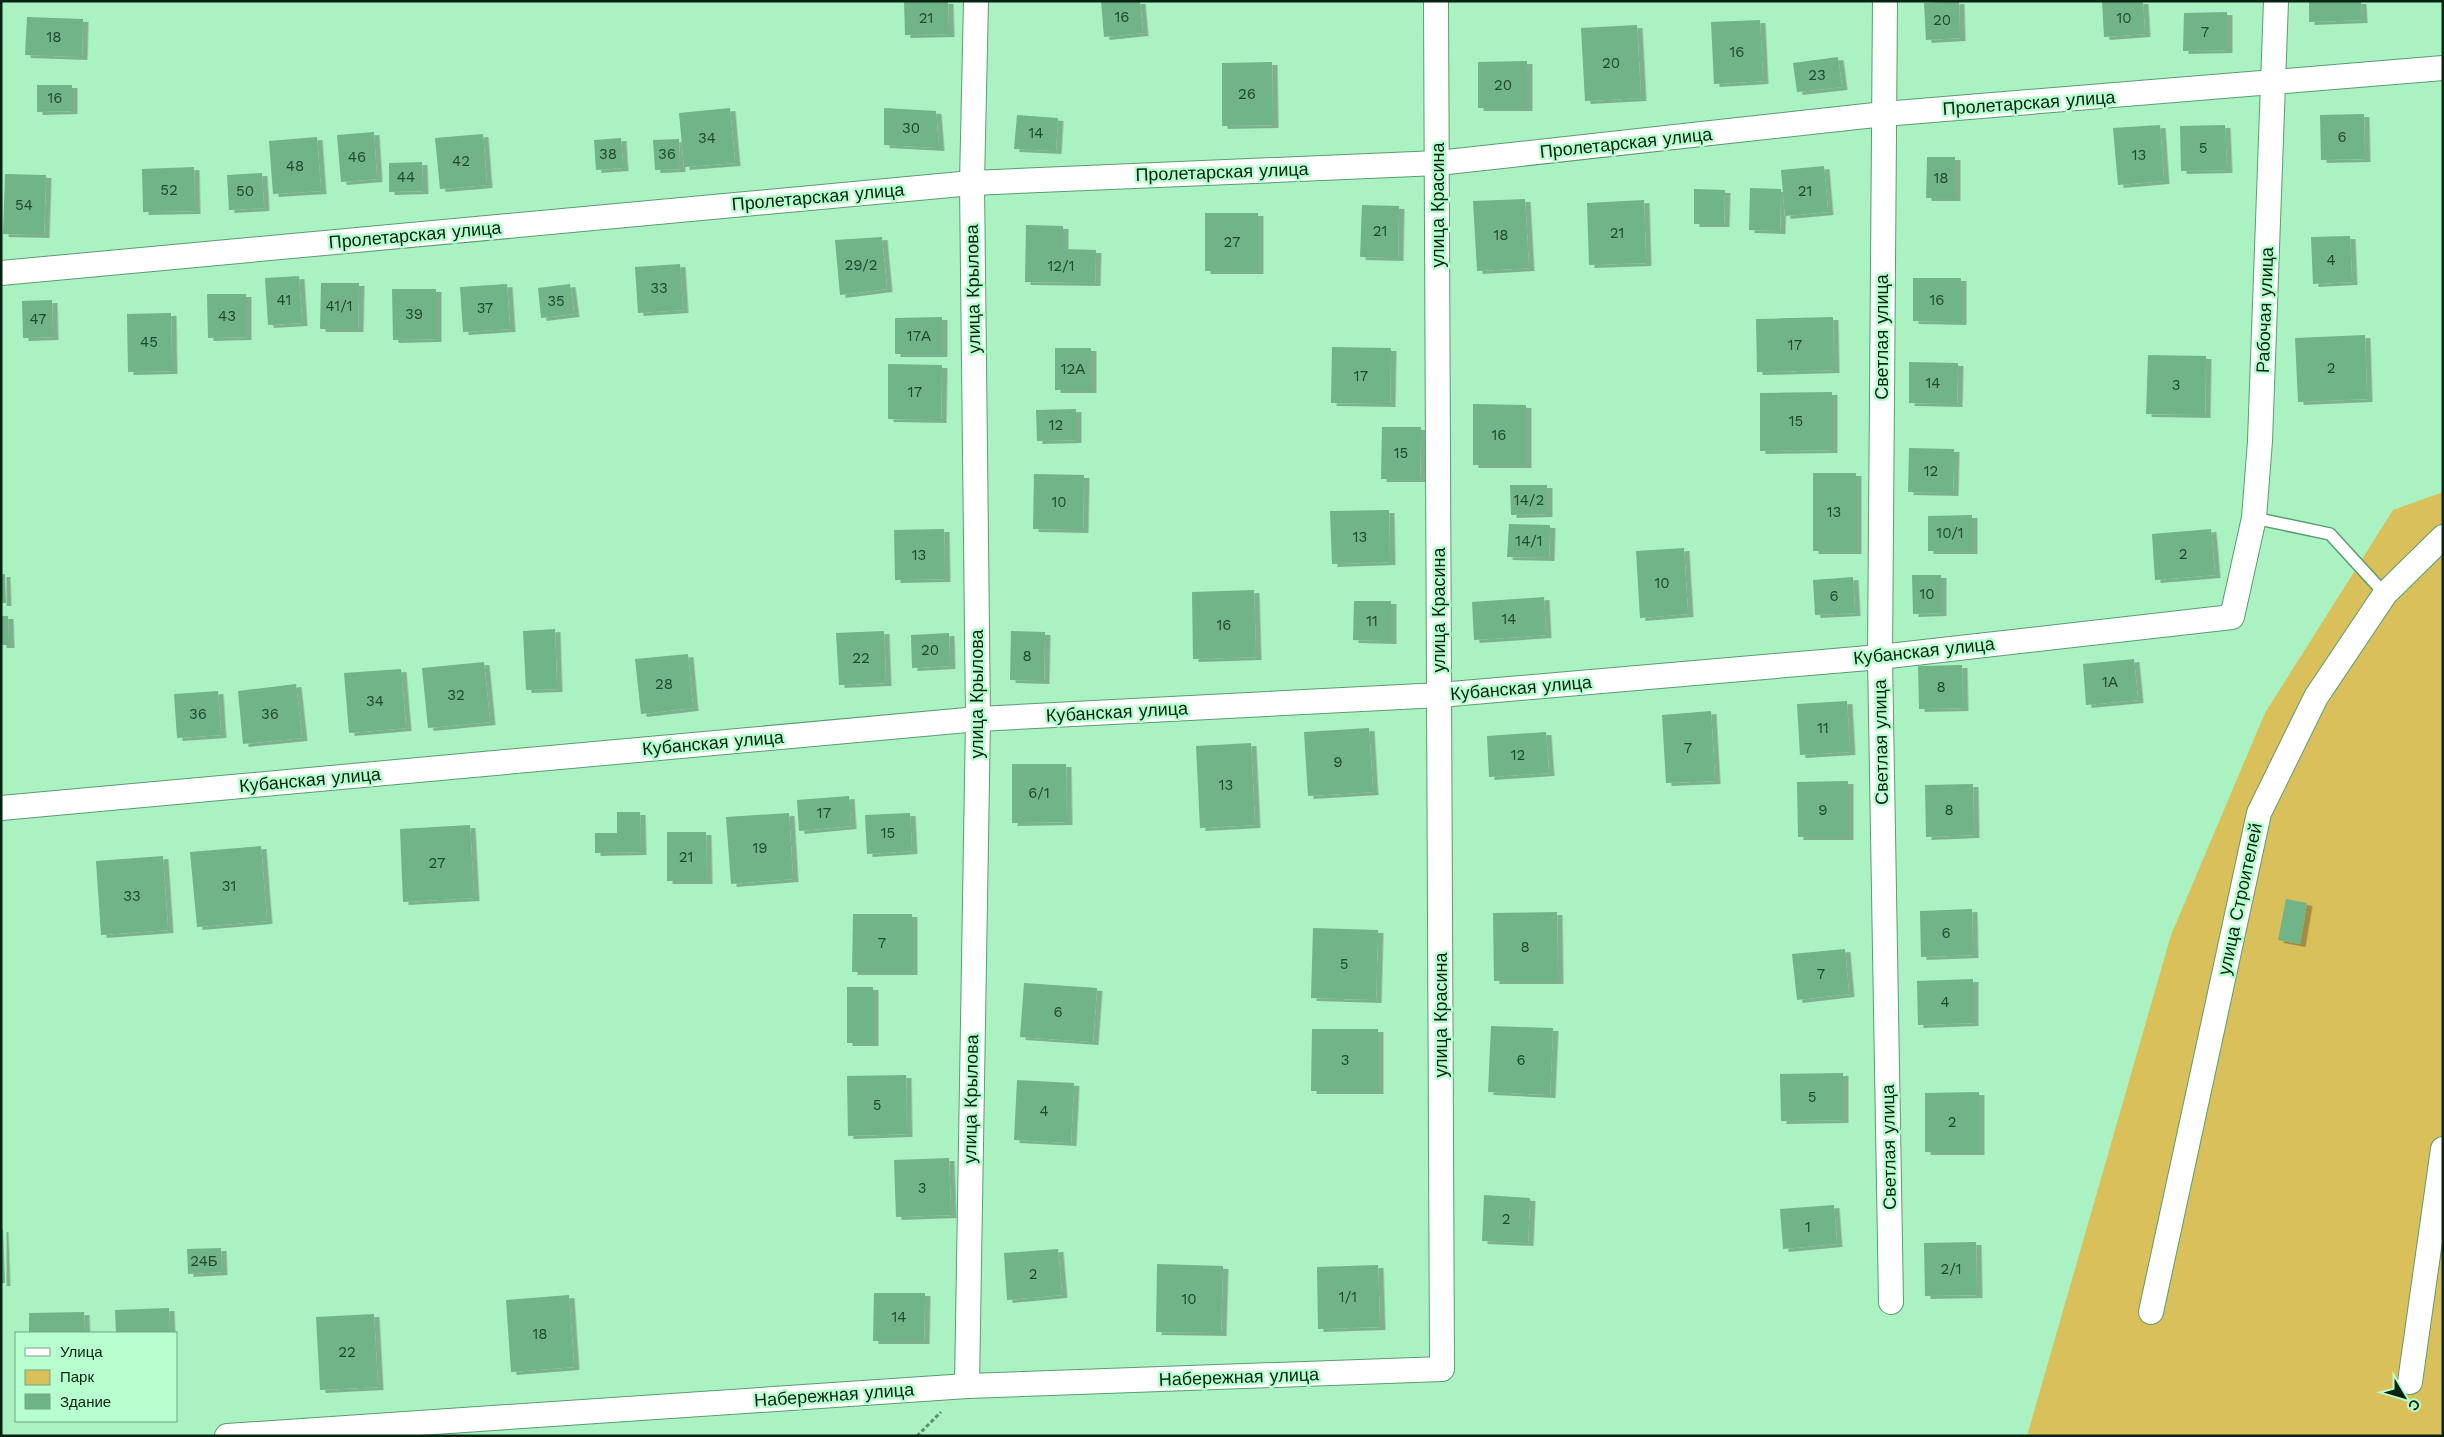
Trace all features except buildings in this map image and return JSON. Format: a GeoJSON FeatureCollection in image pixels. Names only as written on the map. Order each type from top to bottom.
{"type":"FeatureCollection","features":[{"type":"Feature","properties":{"kind":"street","name":"улица Крылова"},"geometry":{"type":"LineString","coordinates":[[967,1386],[978,718],[972,183],[976,1]]}},
{"type":"Feature","properties":{"kind":"street","name":"улица Красина"},"geometry":{"type":"LineString","coordinates":[[1436,1],[1442,1370]]}},
{"type":"Feature","properties":{"kind":"street","name":"Светлая улица"},"geometry":{"type":"LineString","coordinates":[[1885,1],[1880,657],[1891,1302]]}},
{"type":"Feature","properties":{"kind":"street","name":"Рабочая улица"},"geometry":{"type":"LineString","coordinates":[[2232,617],[2254,518],[2260,441],[2276,1]]}},
{"type":"Feature","properties":{"kind":"street","name":"Пролетарская улица"},"geometry":{"type":"LineString","coordinates":[[1,273],[972,183],[1438,163],[1884,114],[2273,84],[2443,68]]}},
{"type":"Feature","properties":{"kind":"street","name":"улица Строителей"},"geometry":{"type":"LineString","coordinates":[[2151,1312],[2259,813],[2316,697],[2385,594],[2443,537]]}},
{"type":"Feature","properties":{"kind":"street","name":"Кубанская улица"},"geometry":{"type":"LineString","coordinates":[[1,808],[978,718],[1440,695],[1880,657],[2232,617]]}},
{"type":"Feature","properties":{"kind":"street"},"geometry":{"type":"LineString","coordinates":[[2410,1382],[2443,1149]]}},
{"type":"Feature","properties":{"kind":"street","name":"Набережная улица"},"geometry":{"type":"LineString","coordinates":[[227,1436],[967,1386],[1442,1370]]}},
{"type":"Feature","properties":{"kind":"lane"},"geometry":{"type":"LineString","coordinates":[[2254,518],[2330,534],[2385,594]]}},
{"type":"Feature","properties":{"kind":"green space"},"geometry":{"type":"Polygon","coordinates":[[[2443,492],[2443,1436],[2027,1436],[2171,935],[2265,713],[2393,510],[2443,492]]]}}]}
